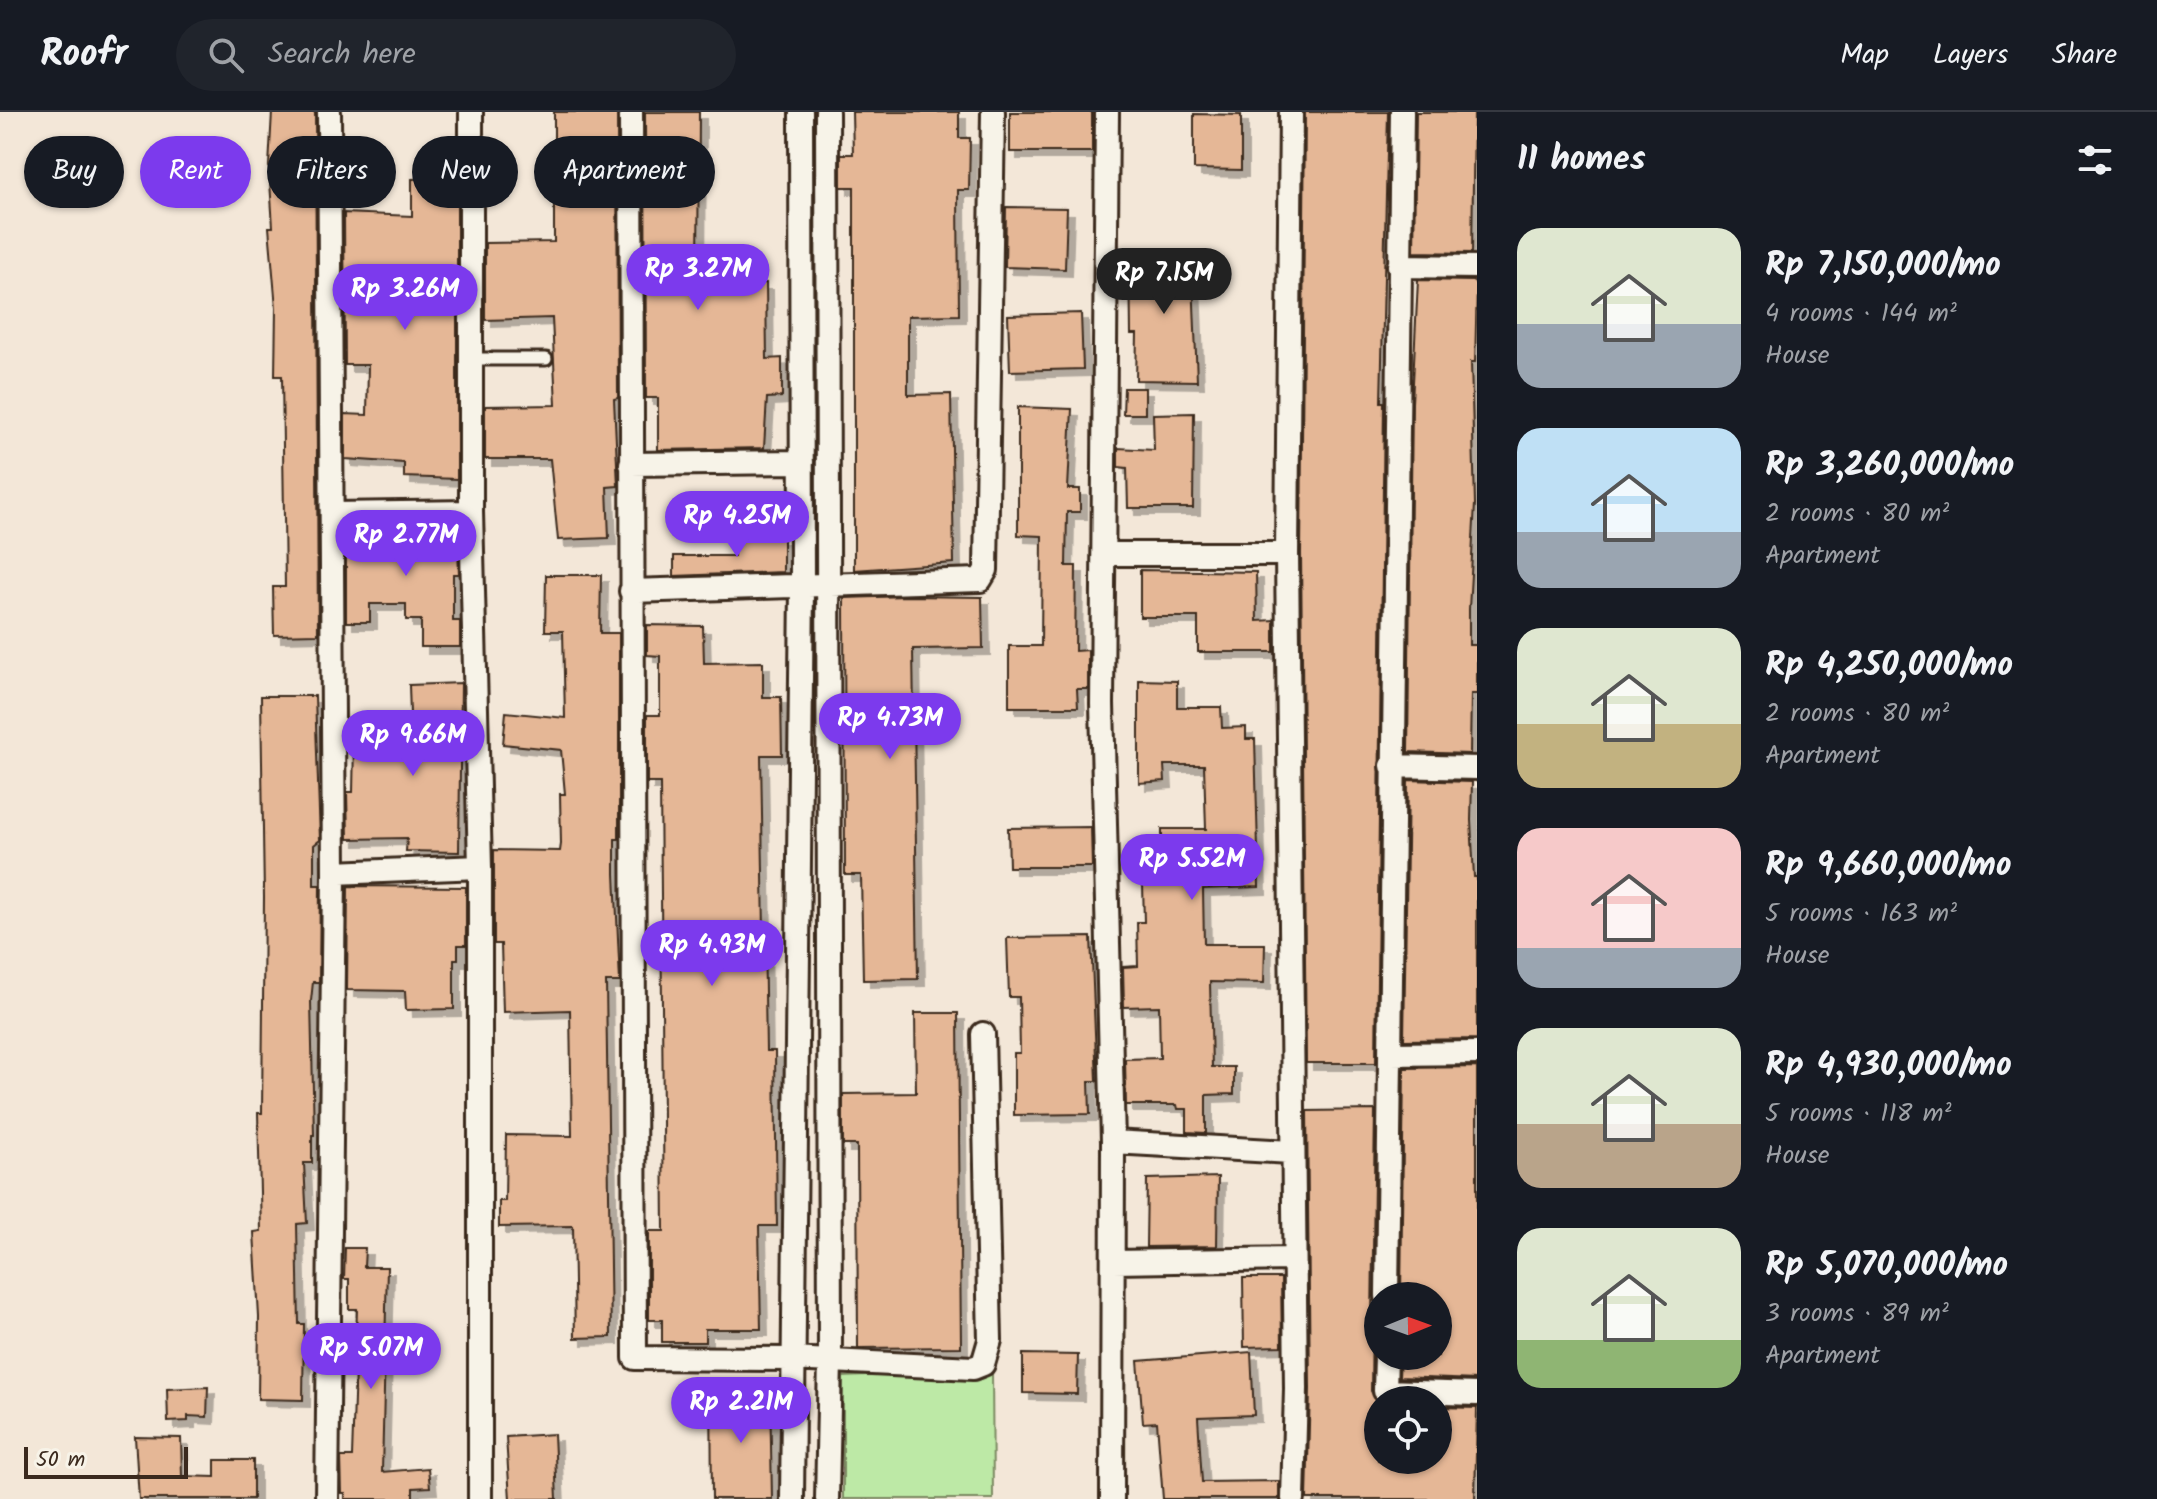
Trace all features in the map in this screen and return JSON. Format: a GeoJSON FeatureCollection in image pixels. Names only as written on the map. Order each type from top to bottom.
{"type":"FeatureCollection","features":[{"type":"Feature","properties":{"kind":"street"},"geometry":{"type":"LineString","coordinates":[[327,1499],[334,873],[329,112]]}},
{"type":"Feature","properties":{"kind":"street"},"geometry":{"type":"LineString","coordinates":[[471,112],[471,512],[480,867],[480,1499]]}},
{"type":"Feature","properties":{"kind":"street"},"geometry":{"type":"LineString","coordinates":[[631,112],[635,1358],[830,1360],[973,1368],[983,1364],[988,1355],[983,1034]]}},
{"type":"Feature","properties":{"kind":"street"},"geometry":{"type":"LineString","coordinates":[[792,1499],[791,1359],[802,587],[801,112]]}},
{"type":"Feature","properties":{"kind":"street"},"geometry":{"type":"LineString","coordinates":[[827,112],[830,1360],[827,1499]]}},
{"type":"Feature","properties":{"kind":"street"},"geometry":{"type":"LineString","coordinates":[[631,591],[980,580],[986,570],[993,112]]}},
{"type":"Feature","properties":{"kind":"street"},"geometry":{"type":"LineString","coordinates":[[1107,112],[1102,704],[1113,1142],[1112,1499]]}},
{"type":"Feature","properties":{"kind":"street"},"geometry":{"type":"LineString","coordinates":[[1291,112],[1287,554],[1292,1259],[1296,1389],[1293,1499]]}},
{"type":"Feature","properties":{"kind":"street"},"geometry":{"type":"LineString","coordinates":[[1387,1282],[1402,112]]}},
{"type":"Feature","properties":{"kind":"street"},"geometry":{"type":"LineString","coordinates":[[1399,266],[1477,267]]}},
{"type":"Feature","properties":{"kind":"street"},"geometry":{"type":"LineString","coordinates":[[631,464],[802,462]]}},
{"type":"Feature","properties":{"kind":"street"},"geometry":{"type":"LineString","coordinates":[[334,514],[471,512]]}},
{"type":"Feature","properties":{"kind":"street"},"geometry":{"type":"LineString","coordinates":[[1105,554],[1287,554]]}},
{"type":"Feature","properties":{"kind":"street"},"geometry":{"type":"LineString","coordinates":[[1392,766],[1477,768]]}},
{"type":"Feature","properties":{"kind":"street"},"geometry":{"type":"LineString","coordinates":[[334,873],[480,867]]}},
{"type":"Feature","properties":{"kind":"street"},"geometry":{"type":"LineString","coordinates":[[1391,1054],[1477,1053]]}},
{"type":"Feature","properties":{"kind":"street"},"geometry":{"type":"LineString","coordinates":[[1113,1142],[1291,1152]]}},
{"type":"Feature","properties":{"kind":"street"},"geometry":{"type":"LineString","coordinates":[[1114,1262],[1292,1259]]}},
{"type":"Feature","properties":{"kind":"street"},"geometry":{"type":"LineString","coordinates":[[1386,1370],[1385,1391],[1477,1394]]}},
{"type":"Feature","properties":{"kind":"lane"},"geometry":{"type":"LineString","coordinates":[[470,359],[546,359]]}},
{"type":"Feature","properties":{"kind":"green space"},"geometry":{"type":"Polygon","coordinates":[[[992,1370],[993,1499],[843,1499],[843,1377],[992,1370]]]}},
{"type":"Feature","properties":{"kind":"building"},"geometry":{"type":"Polygon","coordinates":[[[272,112],[315,112],[315,136],[271,136],[272,112]]]}},
{"type":"Feature","properties":{"kind":"building"},"geometry":{"type":"Polygon","coordinates":[[[554,112],[617,112],[617,136],[554,136],[554,112]]]}},
{"type":"Feature","properties":{"kind":"building"},"geometry":{"type":"Polygon","coordinates":[[[645,112],[699,112],[699,136],[645,136],[645,112]]]}},
{"type":"Feature","properties":{"kind":"building"},"geometry":{"type":"Polygon","coordinates":[[[852,112],[959,112],[959,138],[970,138],[969,190],[958,190],[959,315],[908,316],[908,395],[951,394],[954,563],[854,570],[854,187],[841,187],[841,154],[853,154],[852,112]]]}},
{"type":"Feature","properties":{"kind":"building"},"geometry":{"type":"Polygon","coordinates":[[[1010,112],[1092,112],[1092,152],[1010,152],[1010,112]]]}},
{"type":"Feature","properties":{"kind":"building"},"geometry":{"type":"Polygon","coordinates":[[[1305,112],[1388,112],[1381,402],[1384,402],[1376,1063],[1306,1063],[1301,554],[1305,112]]]}},
{"type":"Feature","properties":{"kind":"building"},"geometry":{"type":"Polygon","coordinates":[[[1416,112],[1474,112],[1472,253],[1414,252],[1416,112]]]}},
{"type":"Feature","properties":{"kind":"building"},"geometry":{"type":"Polygon","coordinates":[[[1194,114],[1241,115],[1241,170],[1194,169],[1194,114]]]}},
{"type":"Feature","properties":{"kind":"building"},"geometry":{"type":"Polygon","coordinates":[[[1006,207],[1067,208],[1065,269],[1005,267],[1006,207]]]}},
{"type":"Feature","properties":{"kind":"building"},"geometry":{"type":"Polygon","coordinates":[[[272,208],[316,208],[318,634],[274,635],[273,587],[285,587],[282,376],[275,376],[276,308],[269,227],[273,227],[272,208]]]}},
{"type":"Feature","properties":{"kind":"building"},"geometry":{"type":"Polygon","coordinates":[[[412,208],[457,208],[457,479],[404,477],[404,463],[345,459],[345,414],[367,415],[368,365],[345,365],[344,213],[412,216],[412,208]]]}},
{"type":"Feature","properties":{"kind":"building"},"geometry":{"type":"Polygon","coordinates":[[[554,208],[617,208],[618,398],[614,399],[618,486],[607,487],[609,538],[558,540],[550,459],[485,459],[485,406],[556,405],[552,318],[485,320],[485,243],[554,242],[554,208]]]}},
{"type":"Feature","properties":{"kind":"building"},"geometry":{"type":"Polygon","coordinates":[[[645,208],[698,208],[698,283],[766,283],[767,359],[782,358],[782,397],[767,398],[764,448],[658,450],[658,398],[646,398],[645,208]]]}},
{"type":"Feature","properties":{"kind":"building"},"geometry":{"type":"Polygon","coordinates":[[[1130,252],[1192,252],[1197,381],[1136,380],[1137,334],[1131,334],[1130,252]]]}},
{"type":"Feature","properties":{"kind":"building"},"geometry":{"type":"Polygon","coordinates":[[[1418,280],[1472,281],[1477,284],[1475,362],[1471,362],[1475,504],[1469,645],[1477,645],[1477,694],[1471,694],[1470,754],[1408,752],[1412,403],[1418,280]]]}},
{"type":"Feature","properties":{"kind":"building"},"geometry":{"type":"Polygon","coordinates":[[[1081,313],[1083,369],[1010,371],[1008,315],[1081,313]]]}},
{"type":"Feature","properties":{"kind":"building"},"geometry":{"type":"Polygon","coordinates":[[[1124,388],[1145,388],[1145,414],[1123,414],[1124,388]]]}},
{"type":"Feature","properties":{"kind":"building"},"geometry":{"type":"Polygon","coordinates":[[[1018,407],[1072,409],[1068,489],[1080,489],[1080,512],[1067,512],[1066,566],[1076,566],[1075,651],[1088,650],[1088,689],[1077,689],[1078,707],[1009,707],[1009,646],[1041,646],[1042,536],[1018,535],[1018,407]]]}},
{"type":"Feature","properties":{"kind":"building"},"geometry":{"type":"Polygon","coordinates":[[[1194,413],[1193,508],[1128,508],[1127,468],[1118,467],[1118,448],[1154,450],[1153,414],[1194,413]]]}},
{"type":"Feature","properties":{"kind":"building"},"geometry":{"type":"Polygon","coordinates":[[[457,527],[459,574],[453,574],[453,621],[460,621],[460,647],[421,647],[421,620],[406,620],[406,604],[370,604],[370,622],[346,622],[346,530],[457,527]]]}},
{"type":"Feature","properties":{"kind":"building"},"geometry":{"type":"Polygon","coordinates":[[[734,537],[783,537],[783,572],[674,576],[674,556],[734,556],[734,537]]]}},
{"type":"Feature","properties":{"kind":"building"},"geometry":{"type":"Polygon","coordinates":[[[1140,570],[1256,572],[1257,621],[1274,620],[1274,652],[1198,652],[1198,617],[1140,617],[1140,570]]]}},
{"type":"Feature","properties":{"kind":"building"},"geometry":{"type":"Polygon","coordinates":[[[546,575],[601,575],[600,633],[619,633],[619,839],[615,839],[615,874],[620,982],[606,982],[611,1337],[575,1338],[573,1226],[499,1227],[499,1201],[505,1201],[506,1135],[572,1136],[570,1010],[503,1012],[501,944],[494,944],[494,850],[560,851],[561,844],[560,794],[565,794],[561,750],[503,744],[506,712],[565,718],[563,631],[545,631],[546,575]]]}},
{"type":"Feature","properties":{"kind":"building"},"geometry":{"type":"Polygon","coordinates":[[[982,597],[983,648],[913,649],[918,979],[863,980],[861,875],[845,875],[844,598],[982,597]]]}},
{"type":"Feature","properties":{"kind":"building"},"geometry":{"type":"Polygon","coordinates":[[[647,625],[703,626],[704,663],[763,662],[763,697],[781,697],[782,755],[761,755],[766,1051],[775,1051],[777,1226],[759,1226],[761,1329],[705,1329],[705,1342],[662,1342],[662,1320],[649,1320],[649,1231],[664,1231],[660,783],[647,783],[647,715],[660,715],[660,656],[647,655],[647,625]]]}},
{"type":"Feature","properties":{"kind":"building"},"geometry":{"type":"Polygon","coordinates":[[[1139,680],[1177,681],[1177,707],[1221,707],[1222,728],[1246,727],[1246,739],[1255,739],[1259,887],[1203,889],[1204,944],[1265,944],[1264,983],[1210,982],[1212,1067],[1234,1067],[1234,1094],[1206,1095],[1206,1133],[1187,1132],[1187,1109],[1178,1109],[1177,1105],[1126,1105],[1125,1059],[1160,1058],[1159,1006],[1124,1007],[1123,967],[1138,966],[1137,922],[1144,922],[1143,884],[1162,884],[1162,829],[1206,829],[1204,765],[1164,765],[1165,781],[1139,783],[1139,680]]]}},
{"type":"Feature","properties":{"kind":"building"},"geometry":{"type":"Polygon","coordinates":[[[461,683],[459,852],[406,851],[407,838],[348,839],[347,792],[353,792],[354,744],[411,744],[409,685],[461,683]]]}},
{"type":"Feature","properties":{"kind":"building"},"geometry":{"type":"Polygon","coordinates":[[[261,696],[315,696],[320,840],[314,845],[314,885],[320,885],[319,982],[313,982],[311,1001],[314,1135],[312,1163],[304,1163],[307,1223],[297,1224],[299,1324],[304,1324],[303,1400],[258,1399],[259,1317],[254,1232],[261,1231],[258,1113],[262,1113],[264,897],[261,696]]]}},
{"type":"Feature","properties":{"kind":"building"},"geometry":{"type":"Polygon","coordinates":[[[1408,780],[1472,782],[1474,877],[1477,877],[1477,1039],[1404,1040],[1408,780]]]}},
{"type":"Feature","properties":{"kind":"building"},"geometry":{"type":"Polygon","coordinates":[[[1091,827],[1092,867],[1009,867],[1008,828],[1091,827]]]}},
{"type":"Feature","properties":{"kind":"building"},"geometry":{"type":"Polygon","coordinates":[[[348,886],[466,887],[466,945],[458,945],[458,959],[454,959],[454,1009],[406,1010],[405,991],[347,990],[348,886]]]}},
{"type":"Feature","properties":{"kind":"building"},"geometry":{"type":"Polygon","coordinates":[[[1091,937],[1097,1081],[1089,1081],[1090,1114],[1014,1115],[1014,1053],[1020,1053],[1019,997],[1009,997],[1007,938],[1091,937]]]}},
{"type":"Feature","properties":{"kind":"building"},"geometry":{"type":"Polygon","coordinates":[[[915,1013],[958,1013],[961,1347],[858,1348],[857,1145],[843,1145],[843,1094],[916,1093],[915,1013]]]}},
{"type":"Feature","properties":{"kind":"building"},"geometry":{"type":"Polygon","coordinates":[[[1477,1067],[1477,1380],[1399,1377],[1399,1370],[1452,1370],[1452,1282],[1401,1282],[1404,1068],[1477,1067]]]}},
{"type":"Feature","properties":{"kind":"building"},"geometry":{"type":"Polygon","coordinates":[[[1375,1110],[1373,1282],[1364,1282],[1364,1370],[1371,1370],[1371,1386],[1364,1386],[1364,1474],[1452,1474],[1452,1407],[1477,1408],[1475,1499],[1307,1499],[1310,1389],[1307,1111],[1375,1110]]]}},
{"type":"Feature","properties":{"kind":"building"},"geometry":{"type":"Polygon","coordinates":[[[1218,1177],[1217,1246],[1146,1247],[1147,1179],[1218,1177]]]}},
{"type":"Feature","properties":{"kind":"building"},"geometry":{"type":"Polygon","coordinates":[[[345,1248],[365,1248],[364,1267],[387,1267],[382,1472],[428,1468],[430,1487],[413,1488],[413,1499],[345,1499],[345,1493],[342,1493],[341,1457],[352,1457],[357,1309],[349,1309],[349,1279],[344,1279],[345,1248]]]}},
{"type":"Feature","properties":{"kind":"building"},"geometry":{"type":"Polygon","coordinates":[[[1243,1278],[1281,1278],[1282,1346],[1244,1347],[1243,1278]]]}},
{"type":"Feature","properties":{"kind":"building"},"geometry":{"type":"Polygon","coordinates":[[[1251,1352],[1254,1415],[1198,1417],[1202,1482],[1279,1481],[1279,1499],[1163,1499],[1157,1422],[1143,1423],[1138,1361],[1251,1352]]]}},
{"type":"Feature","properties":{"kind":"building"},"geometry":{"type":"Polygon","coordinates":[[[1023,1354],[1078,1355],[1077,1394],[1023,1393],[1023,1354]]]}},
{"type":"Feature","properties":{"kind":"building"},"geometry":{"type":"Polygon","coordinates":[[[208,1387],[207,1417],[188,1416],[188,1421],[168,1422],[167,1389],[208,1387]]]}},
{"type":"Feature","properties":{"kind":"building"},"geometry":{"type":"Polygon","coordinates":[[[711,1390],[770,1390],[772,1499],[712,1499],[711,1390]]]}},
{"type":"Feature","properties":{"kind":"building"},"geometry":{"type":"Polygon","coordinates":[[[554,1434],[557,1499],[510,1499],[506,1437],[554,1434]]]}},
{"type":"Feature","properties":{"kind":"building"},"geometry":{"type":"Polygon","coordinates":[[[135,1437],[181,1438],[182,1476],[215,1477],[215,1460],[253,1460],[253,1499],[139,1499],[135,1437]]]}}]}
